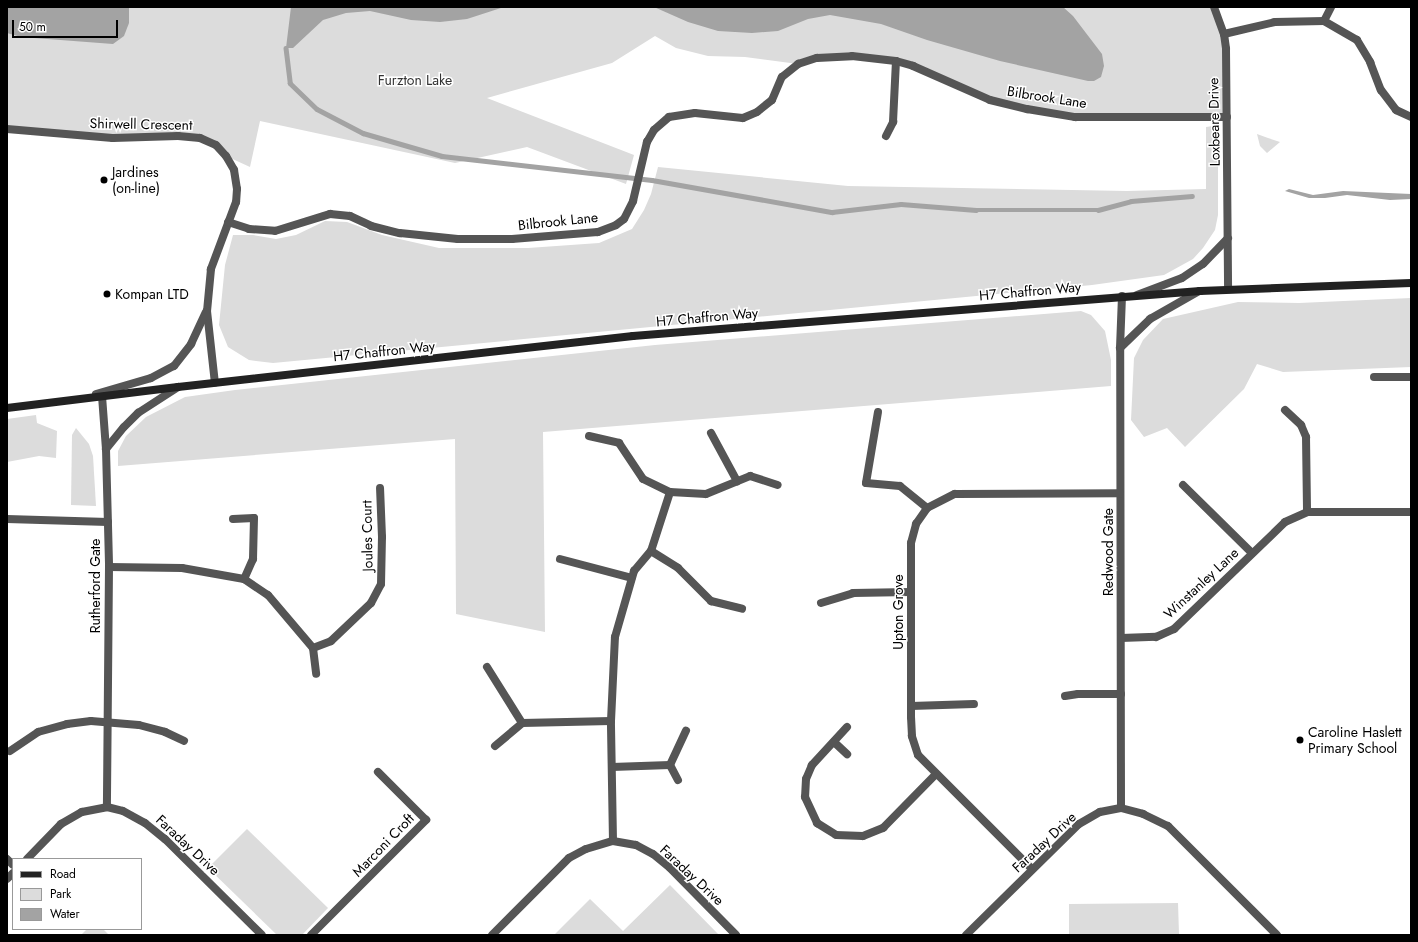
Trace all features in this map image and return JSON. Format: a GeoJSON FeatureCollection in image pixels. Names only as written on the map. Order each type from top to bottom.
{"type":"FeatureCollection","features":[{"type":"Feature","properties":{"kind":"street","name":"Loxbeare Drive"},"geometry":{"type":"LineString","coordinates":[[1214,7],[1224,34],[1226,49],[1228,289]]}},
{"type":"Feature","properties":{"kind":"street"},"geometry":{"type":"LineString","coordinates":[[1324,21],[1331,7]]}},
{"type":"Feature","properties":{"kind":"street"},"geometry":{"type":"LineString","coordinates":[[1224,34],[1275,22],[1324,21],[1357,40],[1370,62],[1381,90],[1396,110],[1411,118]]}},
{"type":"Feature","properties":{"kind":"street","name":"Bilbrook Lane"},"geometry":{"type":"LineString","coordinates":[[228,222],[249,229],[275,232],[330,214],[350,216],[371,226],[400,233],[458,239],[512,239],[598,232],[616,225],[624,219],[636,189],[647,142],[654,130],[669,116],[695,113],[742,118],[757,112],[772,100],[782,77],[798,64],[817,58],[852,56],[896,61],[913,66],[990,100],[1027,109],[1075,117],[1226,117]]}},
{"type":"Feature","properties":{"kind":"street"},"geometry":{"type":"LineString","coordinates":[[886,136],[893,122],[896,61]]}},
{"type":"Feature","properties":{"kind":"street","name":"Shirwell Crescent"},"geometry":{"type":"LineString","coordinates":[[7,129],[113,138],[178,136],[200,138],[216,145],[226,156],[234,170],[237,189],[236,202],[211,269],[206,311],[215,383]]}},
{"type":"Feature","properties":{"kind":"street"},"geometry":{"type":"LineString","coordinates":[[1136,295],[1182,278],[1203,264],[1228,238]]}},
{"type":"Feature","properties":{"kind":"street","name":"H7 Chaffron Way"},"geometry":{"type":"LineString","coordinates":[[7,408],[178,387],[633,336],[1136,295],[1291,286],[1411,283]]}},
{"type":"Feature","properties":{"kind":"street"},"geometry":{"type":"LineString","coordinates":[[1120,348],[1150,319],[1200,291]]}},
{"type":"Feature","properties":{"kind":"street","name":"Redwood Gate"},"geometry":{"type":"LineString","coordinates":[[1121,808],[1120,348],[1122,296]]}},
{"type":"Feature","properties":{"kind":"street","name":"Shirwell Crescent"},"geometry":{"type":"LineString","coordinates":[[85,398],[151,378],[174,366],[191,344],[206,311]]}},
{"type":"Feature","properties":{"kind":"street"},"geometry":{"type":"LineString","coordinates":[[1374,377],[1411,377]]}},
{"type":"Feature","properties":{"kind":"street"},"geometry":{"type":"LineString","coordinates":[[106,449],[138,413],[178,387]]}},
{"type":"Feature","properties":{"kind":"street","name":"Rutherford Gate"},"geometry":{"type":"LineString","coordinates":[[102,396],[106,449],[108,522],[107,807]]}},
{"type":"Feature","properties":{"kind":"street"},"geometry":{"type":"LineString","coordinates":[[1285,410],[1301,425],[1306,437],[1307,512]]}},
{"type":"Feature","properties":{"kind":"street"},"geometry":{"type":"LineString","coordinates":[[878,412],[866,483],[900,486],[927,508]]}},
{"type":"Feature","properties":{"kind":"street"},"geometry":{"type":"LineString","coordinates":[[711,433],[737,481]]}},
{"type":"Feature","properties":{"kind":"street"},"geometry":{"type":"LineString","coordinates":[[590,436],[619,443],[643,479],[670,492],[706,494],[750,476],[778,485]]}},
{"type":"Feature","properties":{"kind":"street","name":"Winstanley Lane"},"geometry":{"type":"LineString","coordinates":[[1183,485],[1252,553]]}},
{"type":"Feature","properties":{"kind":"street","name":"Joules Court"},"geometry":{"type":"LineString","coordinates":[[313,648],[331,641],[371,603],[381,584],[382,537],[380,488]]}},
{"type":"Feature","properties":{"kind":"street"},"geometry":{"type":"LineString","coordinates":[[613,841],[611,721],[615,638],[634,571],[651,551],[670,492]]}},
{"type":"Feature","properties":{"kind":"street","name":"Upton Grove"},"geometry":{"type":"LineString","coordinates":[[1032,869],[918,755],[912,736],[911,706],[911,543],[916,524],[927,508],[955,494],[1120,493]]}},
{"type":"Feature","properties":{"kind":"street","name":"Winstanley Lane"},"geometry":{"type":"LineString","coordinates":[[1121,638],[1156,637],[1174,629],[1285,522],[1307,512],[1411,512]]}},
{"type":"Feature","properties":{"kind":"street"},"geometry":{"type":"LineString","coordinates":[[233,519],[254,518],[253,559],[244,579]]}},
{"type":"Feature","properties":{"kind":"street"},"geometry":{"type":"LineString","coordinates":[[7,519],[108,522]]}},
{"type":"Feature","properties":{"kind":"street"},"geometry":{"type":"LineString","coordinates":[[651,551],[678,568],[711,601],[742,609]]}},
{"type":"Feature","properties":{"kind":"street"},"geometry":{"type":"LineString","coordinates":[[560,559],[632,578]]}},
{"type":"Feature","properties":{"kind":"street"},"geometry":{"type":"LineString","coordinates":[[108,567],[182,568],[244,579],[268,596],[313,648],[316,674]]}},
{"type":"Feature","properties":{"kind":"street"},"geometry":{"type":"LineString","coordinates":[[821,603],[854,593],[910,592]]}},
{"type":"Feature","properties":{"kind":"street"},"geometry":{"type":"LineString","coordinates":[[487,668],[522,723]]}},
{"type":"Feature","properties":{"kind":"street"},"geometry":{"type":"LineString","coordinates":[[1065,696],[1078,694],[1121,694]]}},
{"type":"Feature","properties":{"kind":"street"},"geometry":{"type":"LineString","coordinates":[[911,706],[974,704]]}},
{"type":"Feature","properties":{"kind":"street"},"geometry":{"type":"LineString","coordinates":[[10,751],[38,732],[67,724],[91,721],[139,725],[165,732],[184,741]]}},
{"type":"Feature","properties":{"kind":"street"},"geometry":{"type":"LineString","coordinates":[[495,746],[522,723],[611,721]]}},
{"type":"Feature","properties":{"kind":"street"},"geometry":{"type":"LineString","coordinates":[[848,726],[812,764],[806,779],[805,797],[817,823],[836,835],[863,836],[883,828],[936,774]]}},
{"type":"Feature","properties":{"kind":"street"},"geometry":{"type":"LineString","coordinates":[[670,765],[686,730]]}},
{"type":"Feature","properties":{"kind":"street"},"geometry":{"type":"LineString","coordinates":[[834,742],[846,754]]}},
{"type":"Feature","properties":{"kind":"street"},"geometry":{"type":"LineString","coordinates":[[612,767],[670,765]]}},
{"type":"Feature","properties":{"kind":"street"},"geometry":{"type":"LineString","coordinates":[[670,765],[678,780]]}},
{"type":"Feature","properties":{"kind":"street","name":"Marconi Croft"},"geometry":{"type":"LineString","coordinates":[[311,935],[426,820],[378,772]]}},
{"type":"Feature","properties":{"kind":"street","name":"Faraday Drive"},"geometry":{"type":"LineString","coordinates":[[28,858],[62,824],[82,812],[107,807],[123,811],[145,823],[165,839],[262,935]]}},
{"type":"Feature","properties":{"kind":"street","name":"Faraday Drive"},"geometry":{"type":"LineString","coordinates":[[966,935],[1079,824],[1100,812],[1121,808],[1143,814],[1168,826],[1277,935]]}},
{"type":"Feature","properties":{"kind":"street","name":"Faraday Drive"},"geometry":{"type":"LineString","coordinates":[[492,935],[568,858],[586,849],[613,841],[636,845],[653,854],[670,868],[736,935]]}},
{"type":"Feature","properties":{"kind":"green space","name":"Furzton Lake"},"geometry":{"type":"Polygon","coordinates":[[[7,7],[1214,7],[1224,34],[1227,117],[1075,117],[990,100],[913,66],[851,56],[798,64],[745,57],[708,56],[676,48],[655,36],[612,63],[487,98],[634,155],[626,184],[527,147],[455,163],[260,121],[250,167],[226,156],[200,138],[113,138],[7,129],[7,7]]]}},
{"type":"Feature","properties":{"kind":"green space"},"geometry":{"type":"Polygon","coordinates":[[[1213,126],[1218,129],[1218,215],[1215,230],[1203,248],[1193,259],[1164,275],[1092,285],[273,363],[249,360],[228,347],[219,325],[225,265],[233,235],[253,235],[276,239],[296,235],[325,221],[347,222],[382,235],[439,248],[528,248],[599,243],[632,229],[644,210],[651,194],[658,167],[848,186],[1127,191],[1206,189],[1206,127],[1213,126]]]}},
{"type":"Feature","properties":{"kind":"green space"},"geometry":{"type":"Polygon","coordinates":[[[1257,134],[1280,142],[1267,153],[1260,146],[1257,134]]]}},
{"type":"Feature","properties":{"kind":"green space"},"geometry":{"type":"Polygon","coordinates":[[[1411,298],[1411,367],[1283,372],[1257,364],[1244,389],[1185,447],[1167,428],[1144,437],[1131,420],[1134,358],[1143,340],[1163,319],[1238,302],[1299,303],[1411,298]]]}},
{"type":"Feature","properties":{"kind":"green space"},"geometry":{"type":"Polygon","coordinates":[[[1081,311],[1091,315],[1105,331],[1111,360],[1111,386],[543,432],[545,632],[456,614],[455,439],[118,466],[118,451],[126,436],[146,417],[185,397],[235,390],[655,345],[1081,311]]]}},
{"type":"Feature","properties":{"kind":"green space"},"geometry":{"type":"Polygon","coordinates":[[[36,415],[37,423],[57,431],[56,458],[39,456],[7,462],[7,419],[36,415]]]}},
{"type":"Feature","properties":{"kind":"green space"},"geometry":{"type":"Polygon","coordinates":[[[76,428],[89,444],[93,456],[96,506],[71,505],[72,435],[76,428]]]}},
{"type":"Feature","properties":{"kind":"green space"},"geometry":{"type":"Polygon","coordinates":[[[247,829],[328,908],[302,935],[277,935],[208,868],[247,829]]]}},
{"type":"Feature","properties":{"kind":"green space"},"geometry":{"type":"Polygon","coordinates":[[[670,885],[719,935],[554,935],[590,899],[623,931],[670,885]]]}},
{"type":"Feature","properties":{"kind":"green space"},"geometry":{"type":"Polygon","coordinates":[[[1178,903],[1179,935],[1069,935],[1069,904],[1178,903]]]}},
{"type":"Feature","properties":{"kind":"green space"},"geometry":{"type":"Polygon","coordinates":[[[86,930],[104,930],[109,935],[81,935],[86,930]]]}},
{"type":"Feature","properties":{"kind":"water"},"geometry":{"type":"Polygon","coordinates":[[[7,7],[129,7],[129,23],[124,36],[113,44],[21,37],[7,33],[7,7]]]}},
{"type":"Feature","properties":{"kind":"water"},"geometry":{"type":"Polygon","coordinates":[[[291,7],[504,7],[467,19],[440,22],[411,20],[370,11],[346,13],[323,20],[293,48],[286,48],[291,7]]]}},
{"type":"Feature","properties":{"kind":"water"},"geometry":{"type":"Polygon","coordinates":[[[654,7],[1063,7],[1073,16],[1102,54],[1104,66],[1101,77],[1094,81],[1088,81],[1000,61],[927,40],[881,24],[830,15],[808,19],[778,31],[752,33],[718,31],[688,22],[654,7]]]}},
{"type":"Feature","properties":{"kind":"water"},"geometry":{"type":"Polygon","coordinates":[[[1289,189],[1313,195],[1343,191],[1411,194],[1411,199],[1390,200],[1347,195],[1325,198],[1309,198],[1285,191],[1289,189]]]}},
{"type":"Feature","properties":{"kind":"waterway"},"geometry":{"type":"LineString","coordinates":[[286,48],[290,83],[317,109],[363,133],[442,156],[652,180],[832,212],[901,204],[976,210],[1098,210],[1131,201],[1192,196]]}},
{"type":"Feature","properties":{"kind":"place","name":"Jardines (on-line)"},"geometry":{"type":"Point","coordinates":[104,180]}},
{"type":"Feature","properties":{"kind":"place","name":"Kompan LTD"},"geometry":{"type":"Point","coordinates":[107,294]}},
{"type":"Feature","properties":{"kind":"place","name":"Caroline Haslett Primary School"},"geometry":{"type":"Point","coordinates":[1300,740]}}]}
